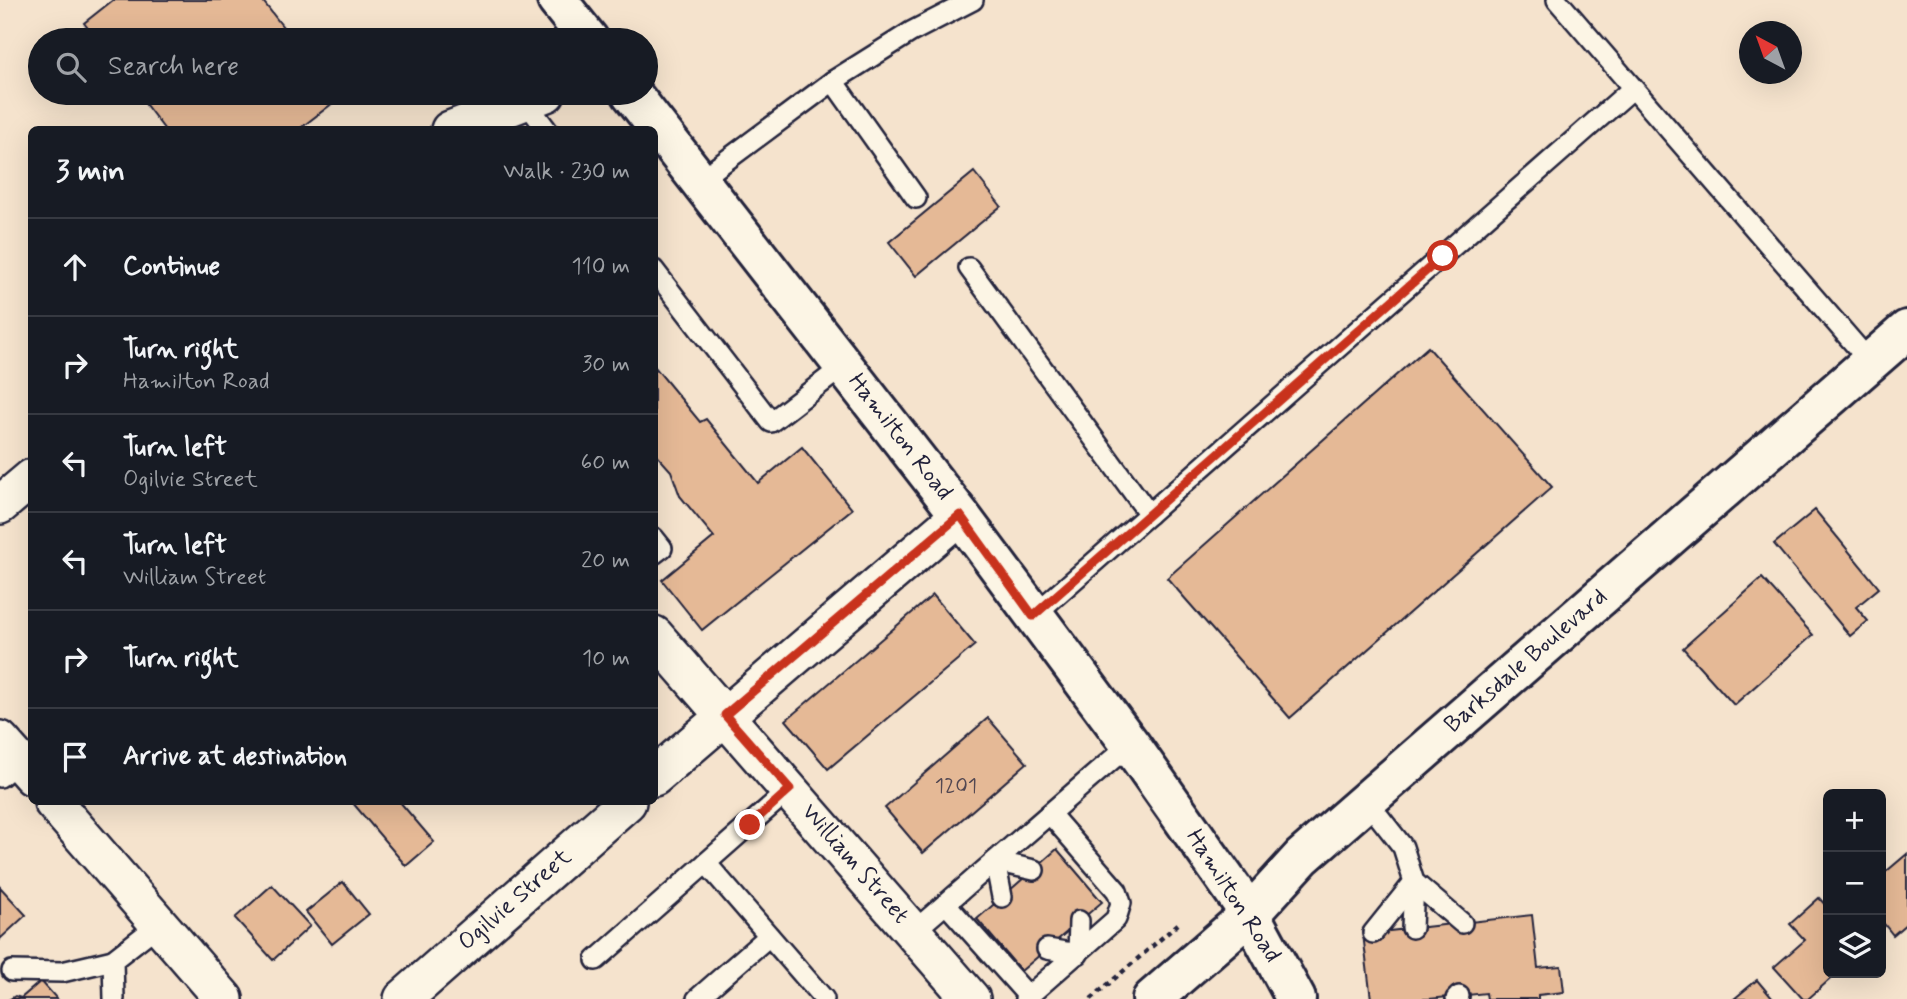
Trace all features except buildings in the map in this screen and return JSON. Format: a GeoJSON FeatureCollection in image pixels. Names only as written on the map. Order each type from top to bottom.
{"type":"FeatureCollection","features":[{"type":"Feature","properties":{"kind":"main road"},"geometry":{"type":"LineString","coordinates":[[557,0],[579,28]]}},
{"type":"Feature","properties":{"kind":"main road","name":"Hamilton Road"},"geometry":{"type":"LineString","coordinates":[[638,105],[650,126]]}},
{"type":"Feature","properties":{"kind":"main road","name":"Hamilton Road"},"geometry":{"type":"LineString","coordinates":[[662,146],[700,180],[960,515],[1130,744],[1250,914],[1296,999]]}},
{"type":"Feature","properties":{"kind":"main road","name":"Barksdale Boulevard"},"geometry":{"type":"LineString","coordinates":[[1152,999],[1250,914],[1302,857],[1366,800],[1907,330]]}},
{"type":"Feature","properties":{"kind":"street"},"geometry":{"type":"LineString","coordinates":[[460,126],[515,105]]}},
{"type":"Feature","properties":{"kind":"street"},"geometry":{"type":"LineString","coordinates":[[0,505],[28,481]]}},
{"type":"Feature","properties":{"kind":"street"},"geometry":{"type":"LineString","coordinates":[[658,774],[960,515]]}},
{"type":"Feature","properties":{"kind":"street","name":"William Street"},"geometry":{"type":"LineString","coordinates":[[658,640],[971,999]]}},
{"type":"Feature","properties":{"kind":"street"},"geometry":{"type":"LineString","coordinates":[[56,805],[224,999]]}},
{"type":"Feature","properties":{"kind":"street","name":"Ogilvie Street"},"geometry":{"type":"LineString","coordinates":[[403,999],[624,805]]}},
{"type":"Feature","properties":{"kind":"lane"},"geometry":{"type":"LineString","coordinates":[[700,180],[832,81],[911,32],[973,0]]}},
{"type":"Feature","properties":{"kind":"lane"},"geometry":{"type":"LineString","coordinates":[[1557,0],[1870,362]]}},
{"type":"Feature","properties":{"kind":"lane"},"geometry":{"type":"LineString","coordinates":[[832,81],[916,198]]}},
{"type":"Feature","properties":{"kind":"lane"},"geometry":{"type":"LineString","coordinates":[[1033,616],[1632,89]]}},
{"type":"Feature","properties":{"kind":"lane"},"geometry":{"type":"LineString","coordinates":[[539,105],[546,126]]}},
{"type":"Feature","properties":{"kind":"lane"},"geometry":{"type":"LineString","coordinates":[[969,268],[1149,514]]}},
{"type":"Feature","properties":{"kind":"lane"},"geometry":{"type":"LineString","coordinates":[[658,275],[771,422],[845,365]]}},
{"type":"Feature","properties":{"kind":"lane"},"geometry":{"type":"LineString","coordinates":[[913,932],[1130,744]]}},
{"type":"Feature","properties":{"kind":"lane"},"geometry":{"type":"LineString","coordinates":[[596,960],[790,789]]}},
{"type":"Feature","properties":{"kind":"lane"},"geometry":{"type":"LineString","coordinates":[[1366,800],[1403,847],[1414,882],[1412,928]]}},
{"type":"Feature","properties":{"kind":"lane"},"geometry":{"type":"LineString","coordinates":[[946,904],[1026,998],[1078,954],[1116,919],[1121,903],[1117,891],[1050,814]]}},
{"type":"Feature","properties":{"kind":"lane"},"geometry":{"type":"LineString","coordinates":[[995,861],[1034,870]]}},
{"type":"Feature","properties":{"kind":"lane"},"geometry":{"type":"LineString","coordinates":[[995,861],[1002,897]]}},
{"type":"Feature","properties":{"kind":"lane"},"geometry":{"type":"LineString","coordinates":[[706,863],[824,999]]}},
{"type":"Feature","properties":{"kind":"lane"},"geometry":{"type":"LineString","coordinates":[[1414,882],[1462,923]]}},
{"type":"Feature","properties":{"kind":"lane"},"geometry":{"type":"LineString","coordinates":[[1373,933],[1414,882]]}},
{"type":"Feature","properties":{"kind":"lane"},"geometry":{"type":"LineString","coordinates":[[1078,954],[1079,921]]}},
{"type":"Feature","properties":{"kind":"lane"},"geometry":{"type":"LineString","coordinates":[[12,971],[62,972],[113,960],[159,924]]}},
{"type":"Feature","properties":{"kind":"lane"},"geometry":{"type":"LineString","coordinates":[[696,999],[769,936]]}},
{"type":"Feature","properties":{"kind":"lane"},"geometry":{"type":"LineString","coordinates":[[1047,949],[1078,954]]}},
{"type":"Feature","properties":{"kind":"lane"},"geometry":{"type":"LineString","coordinates":[[113,960],[114,999]]}},
{"type":"Feature","properties":{"kind":"path"},"geometry":{"type":"LineString","coordinates":[[1091,999],[1178,923]]}},
{"type":"Feature","properties":{"kind":"route"},"geometry":{"type":"LineString","coordinates":[[750,825],[790,789],[725,715],[960,515],[1033,616],[1443,256]]}}]}
